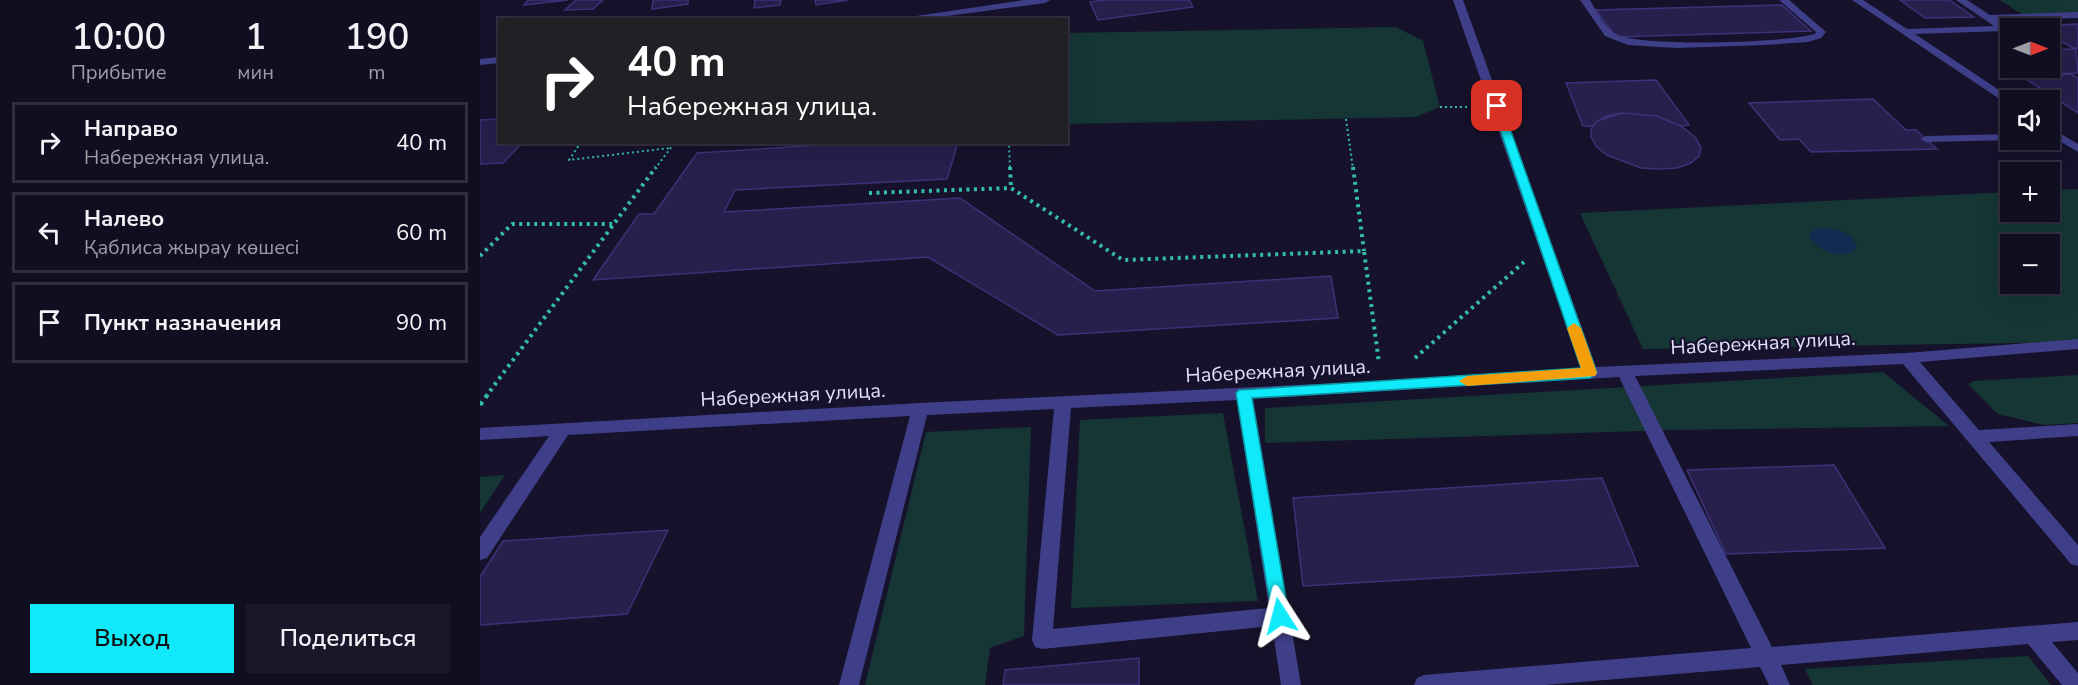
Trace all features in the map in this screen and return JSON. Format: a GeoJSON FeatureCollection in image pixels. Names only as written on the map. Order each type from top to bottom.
{"type":"FeatureCollection","features":[{"type":"Feature","properties":{"kind":"street"},"geometry":{"type":"LineString","coordinates":[[908,18],[1045,0]]}},
{"type":"Feature","properties":{"kind":"street"},"geometry":{"type":"LineString","coordinates":[[1458,0],[1590,373]]}},
{"type":"Feature","properties":{"kind":"street"},"geometry":{"type":"LineString","coordinates":[[1585,0],[1607,32],[1624,41],[1649,44],[1696,44],[1808,39],[1818,36],[1821,32],[1816,26],[1784,0]]}},
{"type":"Feature","properties":{"kind":"street"},"geometry":{"type":"LineString","coordinates":[[1857,0],[2000,96]]}},
{"type":"Feature","properties":{"kind":"street"},"geometry":{"type":"LineString","coordinates":[[1904,32],[2004,28],[1961,0]]}},
{"type":"Feature","properties":{"kind":"street"},"geometry":{"type":"LineString","coordinates":[[1988,18],[2078,15]]}},
{"type":"Feature","properties":{"kind":"street"},"geometry":{"type":"LineString","coordinates":[[480,62],[498,60]]}},
{"type":"Feature","properties":{"kind":"street"},"geometry":{"type":"LineString","coordinates":[[1926,139],[2000,137]]}},
{"type":"Feature","properties":{"kind":"street"},"geometry":{"type":"LineString","coordinates":[[2060,139],[2078,149]]}},
{"type":"Feature","properties":{"kind":"street","name":"Набережная улица."},"geometry":{"type":"LineString","coordinates":[[480,434],[920,409],[1382,387],[1624,371],[1907,358],[2078,344]]}},
{"type":"Feature","properties":{"kind":"street"},"geometry":{"type":"LineString","coordinates":[[1907,358],[2078,558]]}},
{"type":"Feature","properties":{"kind":"street"},"geometry":{"type":"LineString","coordinates":[[1624,371],[1780,685]]}},
{"type":"Feature","properties":{"kind":"street"},"geometry":{"type":"LineString","coordinates":[[1244,393],[1291,685]]}},
{"type":"Feature","properties":{"kind":"street"},"geometry":{"type":"LineString","coordinates":[[1063,402],[1042,640],[1280,616]]}},
{"type":"Feature","properties":{"kind":"street"},"geometry":{"type":"LineString","coordinates":[[849,685],[920,409]]}},
{"type":"Feature","properties":{"kind":"street"},"geometry":{"type":"LineString","coordinates":[[480,552],[563,429]]}},
{"type":"Feature","properties":{"kind":"street"},"geometry":{"type":"LineString","coordinates":[[1975,437],[2078,430]]}},
{"type":"Feature","properties":{"kind":"street"},"geometry":{"type":"LineString","coordinates":[[1424,685],[2078,631]]}},
{"type":"Feature","properties":{"kind":"street"},"geometry":{"type":"LineString","coordinates":[[2033,635],[2075,685]]}},
{"type":"Feature","properties":{"kind":"path"},"geometry":{"type":"LineString","coordinates":[[1346,119],[1382,387]]}},
{"type":"Feature","properties":{"kind":"path"},"geometry":{"type":"LineString","coordinates":[[580,144],[569,160],[670,148]]}},
{"type":"Feature","properties":{"kind":"path"},"geometry":{"type":"LineString","coordinates":[[480,405],[673,144]]}},
{"type":"Feature","properties":{"kind":"path"},"geometry":{"type":"LineString","coordinates":[[1009,144],[1011,188]]}},
{"type":"Feature","properties":{"kind":"path"},"geometry":{"type":"LineString","coordinates":[[868,193],[1011,188],[1123,260],[1364,250]]}},
{"type":"Feature","properties":{"kind":"path"},"geometry":{"type":"LineString","coordinates":[[480,256],[512,224],[615,224]]}},
{"type":"Feature","properties":{"kind":"path"},"geometry":{"type":"LineString","coordinates":[[1382,387],[1545,244]]}},
{"type":"Feature","properties":{"kind":"green space"},"geometry":{"type":"Polygon","coordinates":[[[2000,0],[2078,0],[2078,13],[2023,15],[2000,0]]]}},
{"type":"Feature","properties":{"kind":"green space"},"geometry":{"type":"Polygon","coordinates":[[[1396,27],[1423,41],[1440,107],[1416,117],[1068,124],[1068,33],[1396,27]]]}},
{"type":"Feature","properties":{"kind":"green space"},"geometry":{"type":"Polygon","coordinates":[[[2078,189],[2078,342],[1643,349],[1580,213],[2000,192],[2000,222],[2060,222],[2060,190],[2078,189]]]}},
{"type":"Feature","properties":{"kind":"green space"},"geometry":{"type":"Polygon","coordinates":[[[1883,372],[1949,426],[1671,430],[1265,443],[1265,408],[1883,372]]]}},
{"type":"Feature","properties":{"kind":"green space"},"geometry":{"type":"Polygon","coordinates":[[[2078,375],[2078,423],[2044,425],[1998,414],[1968,384],[1974,381],[2078,375]]]}},
{"type":"Feature","properties":{"kind":"green space"},"geometry":{"type":"Polygon","coordinates":[[[1223,413],[1258,601],[1071,608],[1080,420],[1223,413]]]}},
{"type":"Feature","properties":{"kind":"green space"},"geometry":{"type":"Polygon","coordinates":[[[1031,427],[1024,636],[990,648],[985,685],[865,685],[926,432],[1031,427]]]}},
{"type":"Feature","properties":{"kind":"green space"},"geometry":{"type":"Polygon","coordinates":[[[505,475],[480,513],[480,477],[505,475]]]}},
{"type":"Feature","properties":{"kind":"green space"},"geometry":{"type":"Polygon","coordinates":[[[2028,656],[2051,685],[1813,685],[1805,669],[2028,656]]]}},
{"type":"Feature","properties":{"kind":"water"},"geometry":{"type":"Polygon","coordinates":[[[1818,228],[1841,231],[1851,237],[1857,247],[1846,254],[1839,254],[1818,247],[1809,237],[1810,233],[1818,228]]]}},
{"type":"Feature","properties":{"kind":"building"},"geometry":{"type":"Polygon","coordinates":[[[528,0],[568,0],[524,5],[528,0]]]}},
{"type":"Feature","properties":{"kind":"building"},"geometry":{"type":"Polygon","coordinates":[[[576,0],[603,0],[593,9],[565,10],[576,0]]]}},
{"type":"Feature","properties":{"kind":"building"},"geometry":{"type":"Polygon","coordinates":[[[653,0],[688,0],[688,4],[652,9],[653,0]]]}},
{"type":"Feature","properties":{"kind":"building"},"geometry":{"type":"Polygon","coordinates":[[[755,0],[781,0],[780,5],[754,8],[755,0]]]}},
{"type":"Feature","properties":{"kind":"building"},"geometry":{"type":"Polygon","coordinates":[[[815,0],[848,0],[816,5],[815,0]]]}},
{"type":"Feature","properties":{"kind":"building"},"geometry":{"type":"Polygon","coordinates":[[[1189,0],[1193,7],[1098,20],[1090,2],[1189,0]]]}},
{"type":"Feature","properties":{"kind":"building"},"geometry":{"type":"Polygon","coordinates":[[[1900,0],[1949,0],[1974,17],[1925,18],[1900,0]]]}},
{"type":"Feature","properties":{"kind":"building"},"geometry":{"type":"Polygon","coordinates":[[[1782,5],[1811,31],[1616,37],[1596,10],[1782,5]]]}},
{"type":"Feature","properties":{"kind":"building"},"geometry":{"type":"Polygon","coordinates":[[[2078,24],[2078,48],[2073,48],[2060,40],[2060,25],[2078,24]]]}},
{"type":"Feature","properties":{"kind":"building"},"geometry":{"type":"Polygon","coordinates":[[[2076,49],[2078,73],[2060,74],[2060,50],[2076,49]]]}},
{"type":"Feature","properties":{"kind":"building"},"geometry":{"type":"Polygon","coordinates":[[[2071,74],[2078,78],[2078,113],[2060,101],[2060,90],[2043,90],[2025,78],[2060,78],[2060,75],[2071,74]]]}},
{"type":"Feature","properties":{"kind":"building"},"geometry":{"type":"Polygon","coordinates":[[[1656,80],[1689,125],[1681,126],[1656,116],[1622,113],[1607,116],[1593,126],[1583,126],[1566,83],[1656,80]]]}},
{"type":"Feature","properties":{"kind":"building"},"geometry":{"type":"Polygon","coordinates":[[[1873,99],[1906,130],[1916,130],[1937,149],[1811,152],[1799,139],[1780,140],[1749,103],[1873,99]]]}},
{"type":"Feature","properties":{"kind":"building"},"geometry":{"type":"Polygon","coordinates":[[[1622,113],[1656,116],[1681,126],[1696,138],[1701,148],[1699,156],[1691,163],[1677,168],[1660,169],[1641,168],[1607,155],[1597,147],[1591,137],[1591,129],[1597,121],[1622,113]]]}},
{"type":"Feature","properties":{"kind":"building"},"geometry":{"type":"Polygon","coordinates":[[[498,119],[498,144],[521,144],[503,163],[480,164],[480,120],[498,119]]]}},
{"type":"Feature","properties":{"kind":"building"},"geometry":{"type":"Polygon","coordinates":[[[836,144],[957,144],[947,179],[735,190],[724,212],[960,198],[1095,291],[1331,276],[1338,318],[1058,335],[928,257],[593,280],[639,214],[654,214],[697,153],[836,144]]]}},
{"type":"Feature","properties":{"kind":"building"},"geometry":{"type":"Polygon","coordinates":[[[1834,465],[1885,548],[1726,554],[1687,470],[1834,465]]]}},
{"type":"Feature","properties":{"kind":"building"},"geometry":{"type":"Polygon","coordinates":[[[1602,478],[1638,566],[1303,586],[1293,498],[1602,478]]]}},
{"type":"Feature","properties":{"kind":"building"},"geometry":{"type":"Polygon","coordinates":[[[668,530],[627,614],[480,625],[480,577],[503,541],[668,530]]]}},
{"type":"Feature","properties":{"kind":"building"},"geometry":{"type":"Polygon","coordinates":[[[1139,658],[1139,685],[1003,685],[1005,670],[1139,658]]]}},
{"type":"Feature","properties":{"kind":"slow traffic"},"geometry":{"type":"LineString","coordinates":[[1467,381],[1590,373],[1574,328]]}},
{"type":"Feature","properties":{"kind":"route"},"geometry":{"type":"LineString","coordinates":[[1280,616],[1244,393],[1382,387],[1590,373],[1497,106]]}}]}
